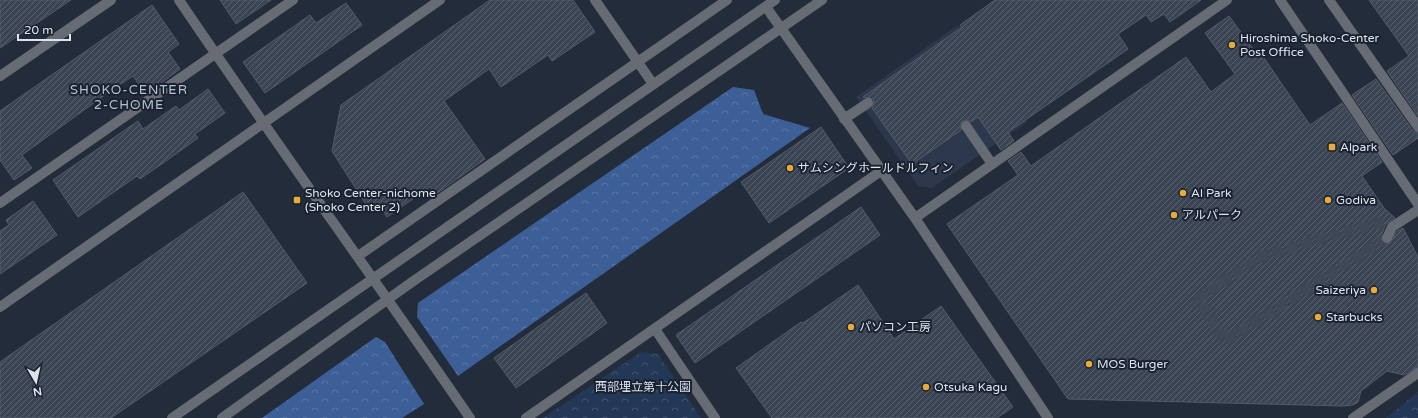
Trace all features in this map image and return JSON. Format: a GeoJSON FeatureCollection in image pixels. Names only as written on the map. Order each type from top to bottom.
{"type":"FeatureCollection","features":[{"type":"Feature","properties":{"kind":"street"},"geometry":{"type":"LineString","coordinates":[[0,76],[111,0]]}},
{"type":"Feature","properties":{"kind":"street"},"geometry":{"type":"LineString","coordinates":[[179,0],[263,124],[388,298],[470,418]]}},
{"type":"Feature","properties":{"kind":"street"},"geometry":{"type":"LineString","coordinates":[[0,203],[292,0]]}},
{"type":"Feature","properties":{"kind":"street"},"geometry":{"type":"LineString","coordinates":[[0,307],[440,0]]}},
{"type":"Feature","properties":{"kind":"street"},"geometry":{"type":"LineString","coordinates":[[595,0],[654,84]]}},
{"type":"Feature","properties":{"kind":"street"},"geometry":{"type":"LineString","coordinates":[[358,256],[727,0]]}},
{"type":"Feature","properties":{"kind":"street"},"geometry":{"type":"LineString","coordinates":[[172,418],[775,0]]}},
{"type":"Feature","properties":{"kind":"street"},"geometry":{"type":"LineString","coordinates":[[222,418],[388,298],[822,0]]}},
{"type":"Feature","properties":{"kind":"street"},"geometry":{"type":"LineString","coordinates":[[915,218],[1227,0]]}},
{"type":"Feature","properties":{"kind":"street"},"geometry":{"type":"LineString","coordinates":[[1280,0],[1418,204]]}},
{"type":"Feature","properties":{"kind":"street"},"geometry":{"type":"LineString","coordinates":[[1329,0],[1418,127]]}},
{"type":"Feature","properties":{"kind":"street"},"geometry":{"type":"LineString","coordinates":[[766,7],[881,172],[915,218],[1048,418]]}},
{"type":"Feature","properties":{"kind":"street"},"geometry":{"type":"LineString","coordinates":[[844,119],[868,103]]}},
{"type":"Feature","properties":{"kind":"street"},"geometry":{"type":"LineString","coordinates":[[966,126],[992,164]]}},
{"type":"Feature","properties":{"kind":"street"},"geometry":{"type":"LineString","coordinates":[[526,418],[881,172]]}},
{"type":"Feature","properties":{"kind":"street"},"geometry":{"type":"LineString","coordinates":[[1387,238],[1392,226],[1418,210]]}},
{"type":"Feature","properties":{"kind":"street"},"geometry":{"type":"LineString","coordinates":[[655,329],[715,418]]}},
{"type":"Feature","properties":{"kind":"street"},"geometry":{"type":"LineString","coordinates":[[1352,418],[1418,373]]}},
{"type":"Feature","properties":{"kind":"shaded area"},"geometry":{"type":"Polygon","coordinates":[[[958,25],[1027,122],[932,188],[918,186],[856,97],[958,25]]]}},
{"type":"Feature","properties":{"kind":"green space"},"geometry":{"type":"Polygon","coordinates":[[[733,87],[754,90],[763,114],[810,128],[458,376],[417,317],[418,303],[733,87]]]}},
{"type":"Feature","properties":{"kind":"green space"},"geometry":{"type":"Polygon","coordinates":[[[376,337],[385,342],[424,404],[402,418],[262,418],[376,337]]]}},
{"type":"Feature","properties":{"kind":"green space","name":"西部埋立第十公園"},"geometry":{"type":"Polygon","coordinates":[[[641,352],[658,354],[701,418],[543,418],[641,352]]]}},
{"type":"Feature","properties":{"kind":"green space"},"geometry":{"type":"Polygon","coordinates":[[[1418,392],[1418,418],[1386,418],[1418,392]]]}},
{"type":"Feature","properties":{"kind":"building"},"geometry":{"type":"Polygon","coordinates":[[[0,0],[71,0],[0,48],[0,0]]]}},
{"type":"Feature","properties":{"kind":"building"},"geometry":{"type":"Polygon","coordinates":[[[220,0],[271,0],[236,24],[220,0]]]}},
{"type":"Feature","properties":{"kind":"building"},"geometry":{"type":"Polygon","coordinates":[[[490,0],[573,0],[595,32],[552,61],[548,55],[501,87],[489,69],[444,101],[485,159],[436,194],[430,187],[387,217],[379,205],[370,211],[332,151],[341,105],[490,0]]]}},
{"type":"Feature","properties":{"kind":"building"},"geometry":{"type":"Polygon","coordinates":[[[995,0],[1201,0],[1170,22],[1164,14],[1151,22],[1146,15],[1118,34],[1128,49],[1008,132],[1014,141],[1001,150],[978,117],[971,122],[966,120],[962,121],[960,126],[961,130],[912,164],[872,108],[874,103],[873,99],[863,97],[962,27],[960,25],[995,0]]]}},
{"type":"Feature","properties":{"kind":"building"},"geometry":{"type":"Polygon","coordinates":[[[1369,0],[1418,0],[1418,116],[1387,71],[1409,56],[1369,0]]]}},
{"type":"Feature","properties":{"kind":"building"},"geometry":{"type":"Polygon","coordinates":[[[346,3],[362,25],[265,93],[243,62],[310,15],[316,23],[346,3]]]}},
{"type":"Feature","properties":{"kind":"building"},"geometry":{"type":"Polygon","coordinates":[[[152,5],[179,44],[168,52],[180,69],[146,94],[133,76],[113,89],[22,155],[32,168],[14,180],[0,160],[0,111],[152,5]]]}},
{"type":"Feature","properties":{"kind":"building","name":"Alpark"},"geometry":{"type":"Polygon","coordinates":[[[1229,16],[1259,57],[1262,55],[1310,125],[1342,103],[1382,162],[1362,176],[1384,208],[1395,218],[1386,224],[1381,236],[1382,241],[1385,244],[1390,243],[1397,231],[1403,228],[1418,257],[1418,367],[1404,375],[1387,371],[1361,391],[1358,402],[1353,405],[1344,406],[1068,399],[947,224],[1018,175],[1008,161],[1021,152],[1031,166],[1186,57],[1211,92],[1235,74],[1205,33],[1229,16]]]}},
{"type":"Feature","properties":{"kind":"building"},"geometry":{"type":"Polygon","coordinates":[[[1376,79],[1413,131],[1418,133],[1418,138],[1393,155],[1352,95],[1376,79]]]}},
{"type":"Feature","properties":{"kind":"building"},"geometry":{"type":"Polygon","coordinates":[[[208,89],[225,113],[195,134],[198,138],[166,161],[140,179],[137,176],[78,217],[53,180],[138,121],[143,129],[176,106],[179,110],[208,89]]]}},
{"type":"Feature","properties":{"kind":"building","name":"サムシングホールドルフィン"},"geometry":{"type":"Polygon","coordinates":[[[821,127],[849,168],[769,223],[741,182],[821,127]]]}},
{"type":"Feature","properties":{"kind":"building"},"geometry":{"type":"Polygon","coordinates":[[[243,192],[307,283],[111,418],[0,418],[0,362],[243,192]]]}},
{"type":"Feature","properties":{"kind":"building"},"geometry":{"type":"Polygon","coordinates":[[[33,201],[57,235],[0,274],[0,231],[9,225],[6,220],[33,201]]]}},
{"type":"Feature","properties":{"kind":"building"},"geometry":{"type":"Polygon","coordinates":[[[861,207],[880,235],[695,363],[676,335],[861,207]]]}},
{"type":"Feature","properties":{"kind":"building"},"geometry":{"type":"Polygon","coordinates":[[[858,285],[894,339],[941,306],[1013,407],[997,418],[772,418],[736,368],[801,322],[803,323],[858,285]]]}},
{"type":"Feature","properties":{"kind":"building"},"geometry":{"type":"Polygon","coordinates":[[[586,293],[607,323],[516,388],[494,358],[586,293]]]}},
{"type":"Feature","properties":{"kind":"tunnel"},"geometry":{"type":"LineString","coordinates":[[1387,238],[1226,341],[1198,299],[1260,257],[1378,223],[1392,227]]}},
{"type":"Feature","properties":{"kind":"place","name":"Hiroshima Shoko-Center Post Office"},"geometry":{"type":"Point","coordinates":[1232,45]}},
{"type":"Feature","properties":{"kind":"place","name":"Alpark"},"geometry":{"type":"Point","coordinates":[1332,147]}},
{"type":"Feature","properties":{"kind":"place","name":"サムシングホールドルフィン"},"geometry":{"type":"Point","coordinates":[790,168]}},
{"type":"Feature","properties":{"kind":"place","name":"Al Park"},"geometry":{"type":"Point","coordinates":[1183,193]}},
{"type":"Feature","properties":{"kind":"place","name":"Shoko Center-nichome (Shoko Center 2)"},"geometry":{"type":"Point","coordinates":[297,200]}},
{"type":"Feature","properties":{"kind":"place","name":"Godiva"},"geometry":{"type":"Point","coordinates":[1328,200]}},
{"type":"Feature","properties":{"kind":"place","name":"アルパーク"},"geometry":{"type":"Point","coordinates":[1174,215]}},
{"type":"Feature","properties":{"kind":"place","name":"Saizeriya"},"geometry":{"type":"Point","coordinates":[1374,290]}},
{"type":"Feature","properties":{"kind":"place","name":"Starbucks"},"geometry":{"type":"Point","coordinates":[1318,317]}},
{"type":"Feature","properties":{"kind":"place","name":"パソコン工房"},"geometry":{"type":"Point","coordinates":[851,327]}},
{"type":"Feature","properties":{"kind":"place","name":"MOS Burger"},"geometry":{"type":"Point","coordinates":[1089,364]}},
{"type":"Feature","properties":{"kind":"place","name":"Otsuka Kagu"},"geometry":{"type":"Point","coordinates":[926,387]}},
{"type":"Feature","properties":{"kind":"district","name":"SHOKO-CENTER 2-CHOME"},"geometry":{"type":"Point","coordinates":[129,98]}}]}
